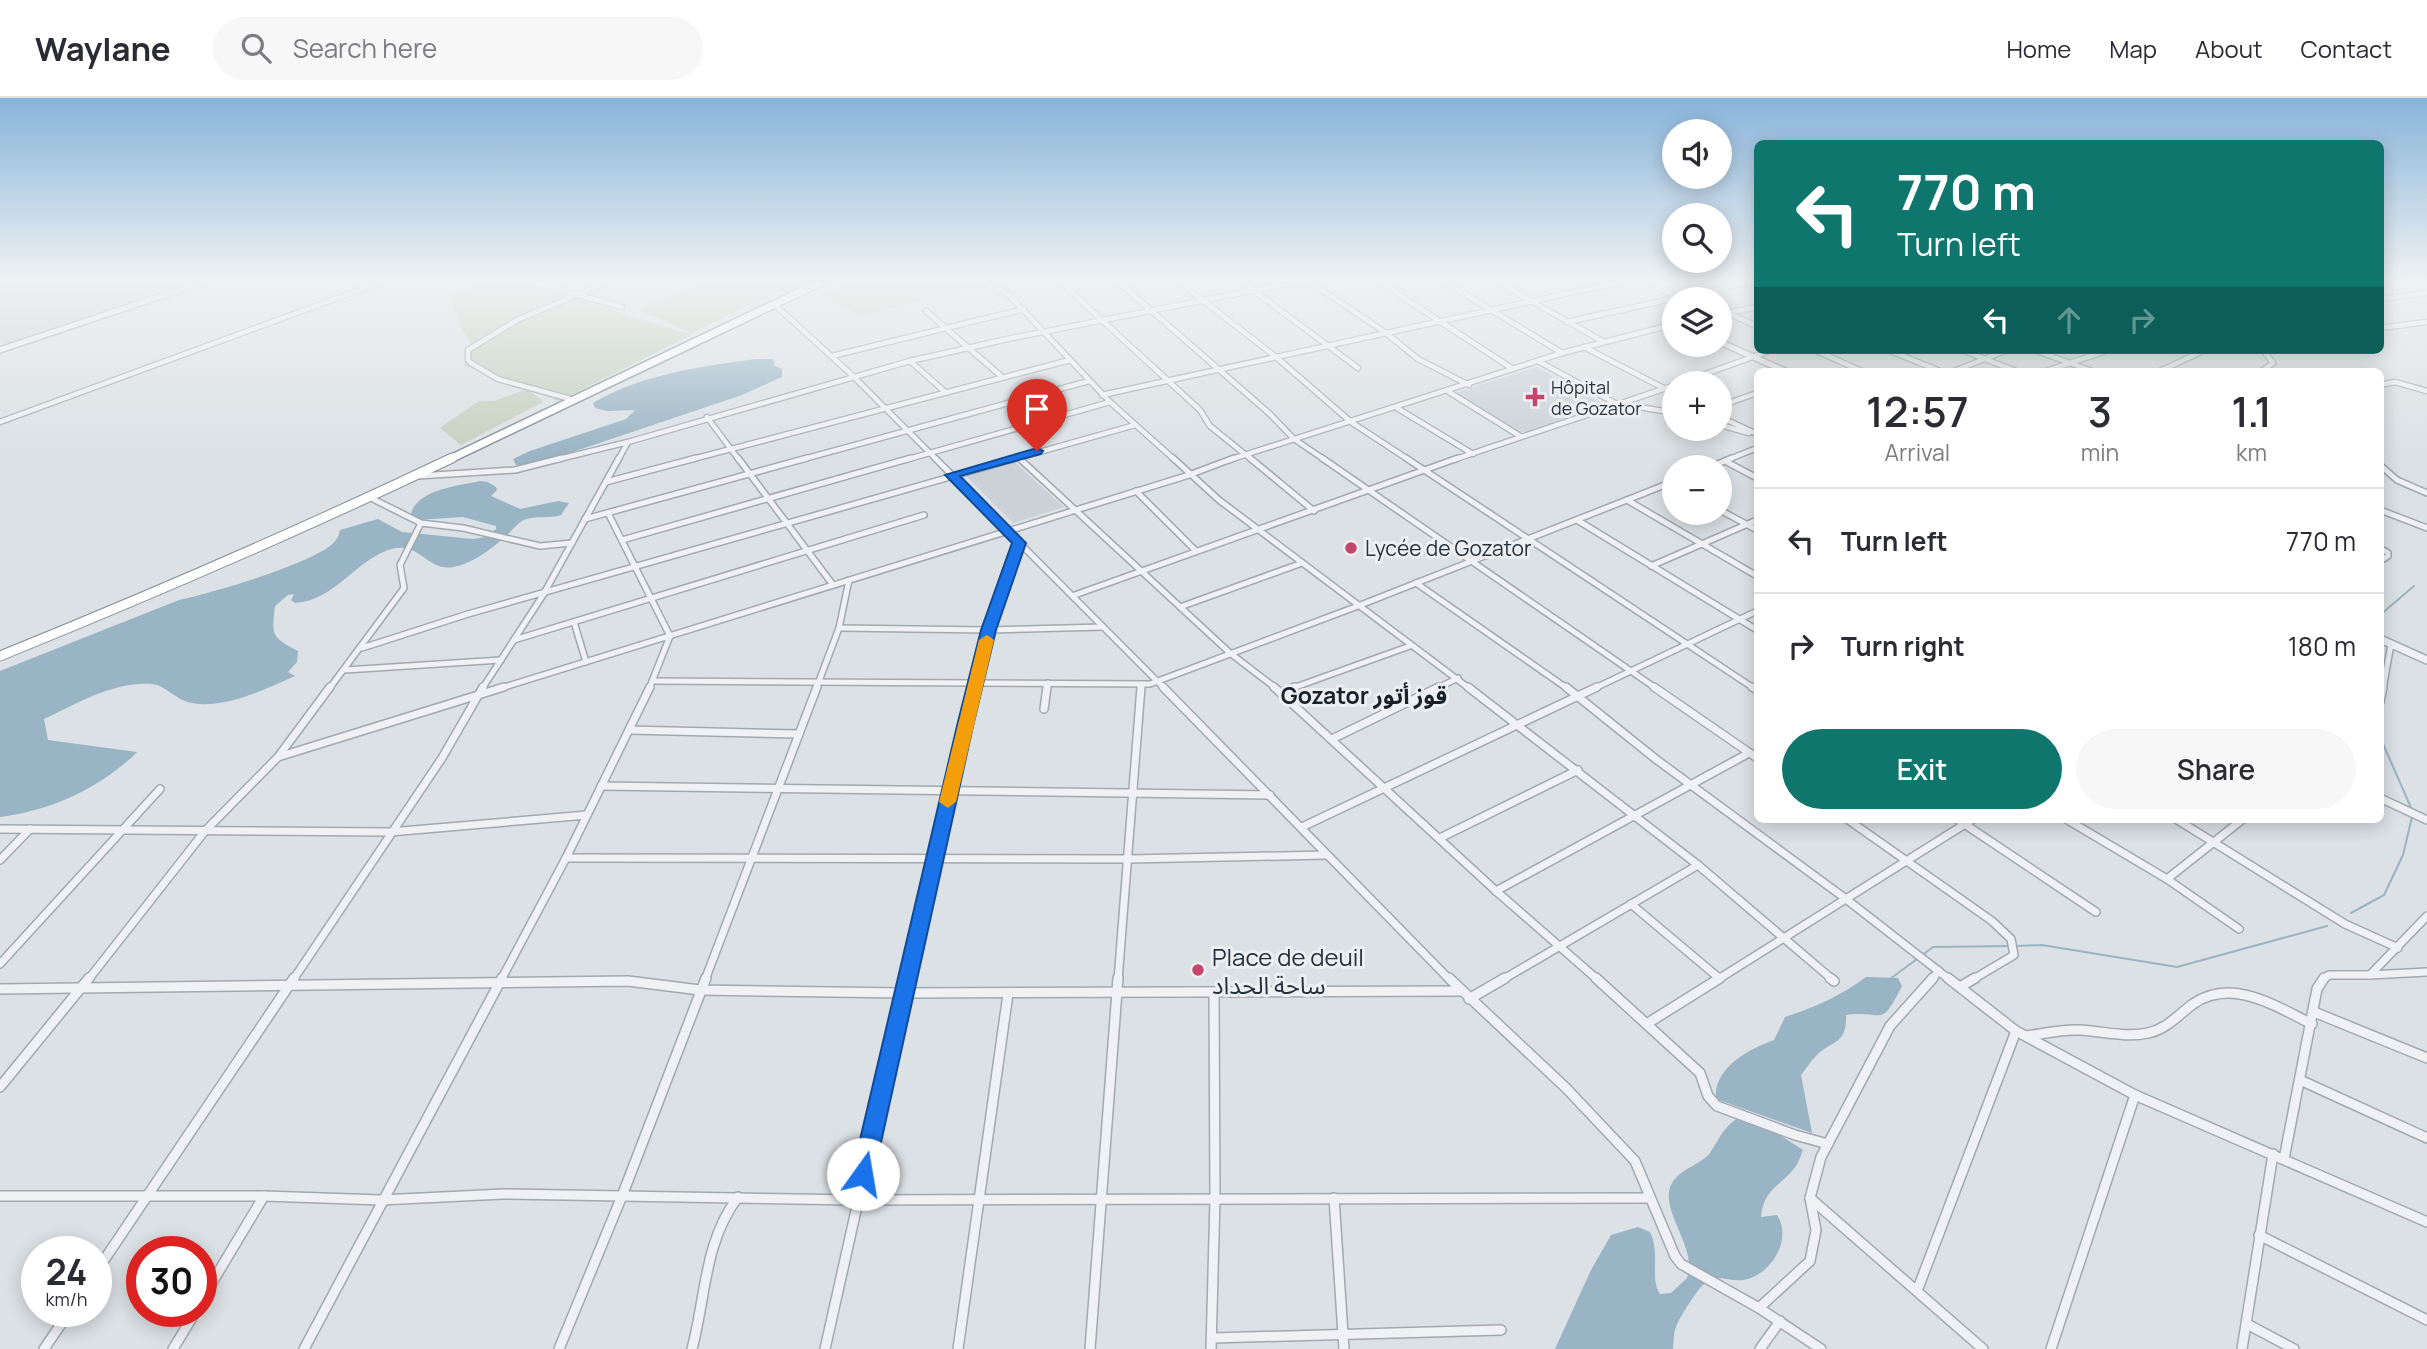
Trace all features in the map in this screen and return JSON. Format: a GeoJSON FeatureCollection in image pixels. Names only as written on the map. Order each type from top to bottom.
{"type":"FeatureCollection","features":[{"type":"Feature","properties":{"kind":"highway"},"geometry":{"type":"LineString","coordinates":[[0,656],[188,579],[371,498],[706,337]]}},
{"type":"Feature","properties":{"kind":"street"},"geometry":{"type":"LineString","coordinates":[[0,350],[38,337]]}},
{"type":"Feature","properties":{"kind":"street"},"geometry":{"type":"LineString","coordinates":[[0,422],[230,337]]}},
{"type":"Feature","properties":{"kind":"street"},"geometry":{"type":"LineString","coordinates":[[485,337],[471,346],[467,354],[471,363],[498,379],[574,400]]}},
{"type":"Feature","properties":{"kind":"street"},"geometry":{"type":"LineString","coordinates":[[811,337],[1007,530],[1302,827],[1326,855],[1367,892],[1469,999],[1566,1088],[1635,1161],[1675,1256],[1681,1264],[1759,1308],[1821,1349]]}},
{"type":"Feature","properties":{"kind":"street"},"geometry":{"type":"LineString","coordinates":[[832,356],[906,337]]}},
{"type":"Feature","properties":{"kind":"street"},"geometry":{"type":"LineString","coordinates":[[955,337],[1001,376]]}},
{"type":"Feature","properties":{"kind":"street"},"geometry":{"type":"LineString","coordinates":[[416,476],[515,471],[628,442],[853,376],[967,347],[1017,337]]}},
{"type":"Feature","properties":{"kind":"street"},"geometry":{"type":"LineString","coordinates":[[1050,337],[1102,395],[1189,475],[1633,814],[1698,865],[1834,981]]}},
{"type":"Feature","properties":{"kind":"street"},"geometry":{"type":"LineString","coordinates":[[1120,337],[1200,410],[1210,426],[1314,511]]}},
{"type":"Feature","properties":{"kind":"street"},"geometry":{"type":"LineString","coordinates":[[1180,337],[1270,414],[1294,439],[1754,756]]}},
{"type":"Feature","properties":{"kind":"street"},"geometry":{"type":"LineString","coordinates":[[1250,337],[1351,422],[1754,688]]}},
{"type":"Feature","properties":{"kind":"street"},"geometry":{"type":"LineString","coordinates":[[1318,337],[1358,368]]}},
{"type":"Feature","properties":{"kind":"street"},"geometry":{"type":"LineString","coordinates":[[1102,395],[1367,337]]}},
{"type":"Feature","properties":{"kind":"street"},"geometry":{"type":"LineString","coordinates":[[1391,337],[1418,359],[1469,385]]}},
{"type":"Feature","properties":{"kind":"street"},"geometry":{"type":"LineString","coordinates":[[1466,337],[1513,369]]}},
{"type":"Feature","properties":{"kind":"street"},"geometry":{"type":"LineString","coordinates":[[1535,337],[1562,353]]}},
{"type":"Feature","properties":{"kind":"street"},"geometry":{"type":"LineString","coordinates":[[1595,337],[1604,342]]}},
{"type":"Feature","properties":{"kind":"street"},"geometry":{"type":"LineString","coordinates":[[278,757],[477,698],[849,579],[1189,475],[1243,455],[1449,392],[1562,353],[1622,337]]}},
{"type":"Feature","properties":{"kind":"street"},"geometry":{"type":"LineString","coordinates":[[1584,347],[1662,386]]}},
{"type":"Feature","properties":{"kind":"street"},"geometry":{"type":"LineString","coordinates":[[1732,347],[1779,368]]}},
{"type":"Feature","properties":{"kind":"street"},"geometry":{"type":"LineString","coordinates":[[1713,371],[1760,354]]}},
{"type":"Feature","properties":{"kind":"street"},"geometry":{"type":"LineString","coordinates":[[1823,354],[1855,368]]}},
{"type":"Feature","properties":{"kind":"street"},"geometry":{"type":"LineString","coordinates":[[1898,354],[1933,368]]}},
{"type":"Feature","properties":{"kind":"street"},"geometry":{"type":"LineString","coordinates":[[1972,354],[2008,368]]}},
{"type":"Feature","properties":{"kind":"street"},"geometry":{"type":"LineString","coordinates":[[1962,368],[1997,354]]}},
{"type":"Feature","properties":{"kind":"street"},"geometry":{"type":"LineString","coordinates":[[2045,354],[2084,368]]}},
{"type":"Feature","properties":{"kind":"street"},"geometry":{"type":"LineString","coordinates":[[2055,368],[2097,354]]}},
{"type":"Feature","properties":{"kind":"street"},"geometry":{"type":"LineString","coordinates":[[2166,368],[2196,354]]}},
{"type":"Feature","properties":{"kind":"street"},"geometry":{"type":"LineString","coordinates":[[2266,354],[2273,363],[2266,368]]}},
{"type":"Feature","properties":{"kind":"street"},"geometry":{"type":"LineString","coordinates":[[606,482],[1070,360]]}},
{"type":"Feature","properties":{"kind":"street"},"geometry":{"type":"LineString","coordinates":[[910,361],[944,391]]}},
{"type":"Feature","properties":{"kind":"street"},"geometry":{"type":"LineString","coordinates":[[1538,361],[1615,403],[1662,411]]}},
{"type":"Feature","properties":{"kind":"street"},"geometry":{"type":"LineString","coordinates":[[585,519],[1089,381]]}},
{"type":"Feature","properties":{"kind":"street"},"geometry":{"type":"LineString","coordinates":[[2384,384],[2395,382],[2427,391]]}},
{"type":"Feature","properties":{"kind":"street"},"geometry":{"type":"LineString","coordinates":[[1072,596],[1520,436],[1662,389]]}},
{"type":"Feature","properties":{"kind":"street"},"geometry":{"type":"LineString","coordinates":[[1449,392],[1520,436]]}},
{"type":"Feature","properties":{"kind":"street"},"geometry":{"type":"LineString","coordinates":[[1732,402],[1754,394]]}},
{"type":"Feature","properties":{"kind":"street"},"geometry":{"type":"LineString","coordinates":[[622,540],[1110,402]]}},
{"type":"Feature","properties":{"kind":"street"},"geometry":{"type":"LineString","coordinates":[[1397,408],[1472,454]]}},
{"type":"Feature","properties":{"kind":"street"},"geometry":{"type":"LineString","coordinates":[[707,417],[833,585]]}},
{"type":"Feature","properties":{"kind":"street"},"geometry":{"type":"LineString","coordinates":[[1732,423],[1754,434]]}},
{"type":"Feature","properties":{"kind":"street"},"geometry":{"type":"LineString","coordinates":[[362,648],[468,614],[543,595],[952,475],[1135,425]]}},
{"type":"Feature","properties":{"kind":"street"},"geometry":{"type":"LineString","coordinates":[[1732,428],[1754,434]]}},
{"type":"Feature","properties":{"kind":"street"},"geometry":{"type":"LineString","coordinates":[[112,1248],[442,758],[543,595],[628,442]]}},
{"type":"Feature","properties":{"kind":"street"},"geometry":{"type":"LineString","coordinates":[[1732,458],[1754,449]]}},
{"type":"Feature","properties":{"kind":"street"},"geometry":{"type":"LineString","coordinates":[[1018,457],[1230,653],[1281,692],[1496,891],[1648,1023],[1700,1073],[1708,1096],[1717,1106],[1795,1135],[1828,1144]]}},
{"type":"Feature","properties":{"kind":"street"},"geometry":{"type":"LineString","coordinates":[[1732,465],[1754,476]]}},
{"type":"Feature","properties":{"kind":"street"},"geometry":{"type":"LineString","coordinates":[[2384,469],[2397,480],[2427,493]]}},
{"type":"Feature","properties":{"kind":"street"},"geometry":{"type":"LineString","coordinates":[[653,681],[1141,685],[1158,682],[1662,487]]}},
{"type":"Feature","properties":{"kind":"street"},"geometry":{"type":"LineString","coordinates":[[1136,491],[1196,551]]}},
{"type":"Feature","properties":{"kind":"street"},"geometry":{"type":"LineString","coordinates":[[371,498],[421,523],[455,527],[540,546],[572,543]]}},
{"type":"Feature","properties":{"kind":"street"},"geometry":{"type":"LineString","coordinates":[[1627,500],[1754,574]]}},
{"type":"Feature","properties":{"kind":"street"},"geometry":{"type":"LineString","coordinates":[[2384,512],[2427,528]]}},
{"type":"Feature","properties":{"kind":"street"},"geometry":{"type":"LineString","coordinates":[[304,1349],[381,1200],[566,858],[653,681],[670,636],[608,513]]}},
{"type":"Feature","properties":{"kind":"street"},"geometry":{"type":"LineString","coordinates":[[514,640],[924,515]]}},
{"type":"Feature","properties":{"kind":"street"},"geometry":{"type":"LineString","coordinates":[[1732,517],[1754,528]]}},
{"type":"Feature","properties":{"kind":"street"},"geometry":{"type":"LineString","coordinates":[[1577,520],[1754,628]]}},
{"type":"Feature","properties":{"kind":"street"},"geometry":{"type":"LineString","coordinates":[[1651,566],[1754,522]]}},
{"type":"Feature","properties":{"kind":"street"},"geometry":{"type":"LineString","coordinates":[[0,1087],[205,831],[278,757],[362,648],[404,588],[400,565],[421,523]]}},
{"type":"Feature","properties":{"kind":"street"},"geometry":{"type":"LineString","coordinates":[[825,1349],[950,790],[989,630],[1019,543]]}},
{"type":"Feature","properties":{"kind":"street"},"geometry":{"type":"LineString","coordinates":[[1180,607],[1302,563]]}},
{"type":"Feature","properties":{"kind":"street"},"geometry":{"type":"LineString","coordinates":[[559,1349],[622,1196],[819,682],[839,628],[849,579]]}},
{"type":"Feature","properties":{"kind":"street"},"geometry":{"type":"LineString","coordinates":[[1416,583],[1577,695],[1690,785],[1846,899],[2020,1034],[2135,1095],[2427,1222]]}},
{"type":"Feature","properties":{"kind":"street"},"geometry":{"type":"LineString","coordinates":[[1302,827],[1754,613]]}},
{"type":"Feature","properties":{"kind":"street"},"geometry":{"type":"LineString","coordinates":[[574,622],[586,662]]}},
{"type":"Feature","properties":{"kind":"street"},"geometry":{"type":"LineString","coordinates":[[839,628],[989,630],[1103,627]]}},
{"type":"Feature","properties":{"kind":"street"},"geometry":{"type":"LineString","coordinates":[[2384,641],[2427,660]]}},
{"type":"Feature","properties":{"kind":"street"},"geometry":{"type":"LineString","coordinates":[[2384,681],[2391,644]]}},
{"type":"Feature","properties":{"kind":"street"},"geometry":{"type":"LineString","coordinates":[[1281,692],[1410,646]]}},
{"type":"Feature","properties":{"kind":"street"},"geometry":{"type":"LineString","coordinates":[[345,670],[501,660]]}},
{"type":"Feature","properties":{"kind":"street"},"geometry":{"type":"LineString","coordinates":[[1332,739],[1458,678]]}},
{"type":"Feature","properties":{"kind":"street"},"geometry":{"type":"LineString","coordinates":[[1044,709],[1048,683]]}},
{"type":"Feature","properties":{"kind":"street"},"geometry":{"type":"LineString","coordinates":[[1090,1349],[1141,685]]}},
{"type":"Feature","properties":{"kind":"street"},"geometry":{"type":"LineString","coordinates":[[629,730],[799,734]]}},
{"type":"Feature","properties":{"kind":"street"},"geometry":{"type":"LineString","coordinates":[[1496,891],[1749,752]]}},
{"type":"Feature","properties":{"kind":"street"},"geometry":{"type":"LineString","coordinates":[[1440,838],[1578,771]]}},
{"type":"Feature","properties":{"kind":"street"},"geometry":{"type":"LineString","coordinates":[[601,786],[1270,795]]}},
{"type":"Feature","properties":{"kind":"street"},"geometry":{"type":"LineString","coordinates":[[0,964],[160,789]]}},
{"type":"Feature","properties":{"kind":"street"},"geometry":{"type":"LineString","coordinates":[[2384,799],[2427,820]]}},
{"type":"Feature","properties":{"kind":"street"},"geometry":{"type":"LineString","coordinates":[[0,829],[390,832],[587,815]]}},
{"type":"Feature","properties":{"kind":"street"},"geometry":{"type":"LineString","coordinates":[[1853,823],[1959,895],[2011,939],[2014,955],[1960,987]]}},
{"type":"Feature","properties":{"kind":"street"},"geometry":{"type":"LineString","coordinates":[[2073,823],[2167,879],[2239,929]]}},
{"type":"Feature","properties":{"kind":"street"},"geometry":{"type":"LineString","coordinates":[[2183,823],[2345,924],[2398,948]]}},
{"type":"Feature","properties":{"kind":"street"},"geometry":{"type":"LineString","coordinates":[[2167,879],[2238,823]]}},
{"type":"Feature","properties":{"kind":"street"},"geometry":{"type":"LineString","coordinates":[[1648,1023],[1965,824],[2096,912]]}},
{"type":"Feature","properties":{"kind":"street"},"geometry":{"type":"LineString","coordinates":[[0,860],[30,829]]}},
{"type":"Feature","properties":{"kind":"street"},"geometry":{"type":"LineString","coordinates":[[566,858],[1129,859],[1326,855]]}},
{"type":"Feature","properties":{"kind":"street"},"geometry":{"type":"LineString","coordinates":[[1469,999],[1698,865]]}},
{"type":"Feature","properties":{"kind":"street"},"geometry":{"type":"LineString","coordinates":[[1631,904],[1719,978]]}},
{"type":"Feature","properties":{"kind":"street"},"geometry":{"type":"LineString","coordinates":[[2370,975],[2427,916]]}},
{"type":"Feature","properties":{"kind":"street"},"geometry":{"type":"LineString","coordinates":[[1759,1308],[1811,1261],[1816,1230],[1810,1198],[1821,1157],[1890,1026],[1939,971]]}},
{"type":"Feature","properties":{"kind":"street"},"geometry":{"type":"LineString","coordinates":[[2284,1159],[2317,989],[2324,978],[2329,975],[2427,972]]}},
{"type":"Feature","properties":{"kind":"street"},"geometry":{"type":"LineString","coordinates":[[0,989],[628,981],[700,990],[904,993],[1461,991]]}},
{"type":"Feature","properties":{"kind":"street"},"geometry":{"type":"LineString","coordinates":[[2020,1034],[2078,1030],[2130,1036],[2153,1033],[2168,1025],[2197,1001],[2232,991],[2245,993],[2312,1024]]}},
{"type":"Feature","properties":{"kind":"street"},"geometry":{"type":"LineString","coordinates":[[1211,1349],[1215,1199],[1214,992]]}},
{"type":"Feature","properties":{"kind":"street"},"geometry":{"type":"LineString","coordinates":[[958,1349],[1008,994]]}},
{"type":"Feature","properties":{"kind":"street"},"geometry":{"type":"LineString","coordinates":[[2314,1012],[2427,1058]]}},
{"type":"Feature","properties":{"kind":"street"},"geometry":{"type":"LineString","coordinates":[[1917,1291],[2020,1034]]}},
{"type":"Feature","properties":{"kind":"street"},"geometry":{"type":"LineString","coordinates":[[2300,1080],[2427,1138]]}},
{"type":"Feature","properties":{"kind":"street"},"geometry":{"type":"LineString","coordinates":[[2051,1349],[2135,1095]]}},
{"type":"Feature","properties":{"kind":"street"},"geometry":{"type":"LineString","coordinates":[[2242,1349],[2273,1154]]}},
{"type":"Feature","properties":{"kind":"street"},"geometry":{"type":"LineString","coordinates":[[0,1196],[264,1196],[381,1200],[503,1194],[858,1200],[1650,1198]]}},
{"type":"Feature","properties":{"kind":"street"},"geometry":{"type":"LineString","coordinates":[[217,1274],[264,1196]]}},
{"type":"Feature","properties":{"kind":"street"},"geometry":{"type":"LineString","coordinates":[[692,1349],[716,1236],[721,1220],[738,1197]]}},
{"type":"Feature","properties":{"kind":"street"},"geometry":{"type":"LineString","coordinates":[[1334,1198],[1344,1349]]}},
{"type":"Feature","properties":{"kind":"street"},"geometry":{"type":"LineString","coordinates":[[1810,1198],[1983,1349]]}},
{"type":"Feature","properties":{"kind":"street"},"geometry":{"type":"LineString","coordinates":[[2259,1235],[2427,1320]]}},
{"type":"Feature","properties":{"kind":"street"},"geometry":{"type":"LineString","coordinates":[[1760,1349],[1780,1321]]}},
{"type":"Feature","properties":{"kind":"street"},"geometry":{"type":"LineString","coordinates":[[2247,1324],[2294,1349]]}},
{"type":"Feature","properties":{"kind":"street"},"geometry":{"type":"LineString","coordinates":[[44,1349],[59,1327]]}},
{"type":"Feature","properties":{"kind":"street"},"geometry":{"type":"LineString","coordinates":[[173,1349],[186,1327]]}},
{"type":"Feature","properties":{"kind":"street"},"geometry":{"type":"LineString","coordinates":[[1212,1338],[1501,1330]]}},
{"type":"Feature","properties":{"kind":"shaded area"},"geometry":{"type":"Polygon","coordinates":[[[0,337],[26,337],[6,344],[0,342],[0,337]]]}},
{"type":"Feature","properties":{"kind":"shaded area"},"geometry":{"type":"Polygon","coordinates":[[[1537,367],[1605,405],[1513,435],[1455,393],[1537,367]]]}},
{"type":"Feature","properties":{"kind":"shaded area"},"geometry":{"type":"Polygon","coordinates":[[[1014,462],[1064,507],[1013,523],[966,476],[1014,462]]]}},
{"type":"Feature","properties":{"kind":"green space"},"geometry":{"type":"Polygon","coordinates":[[[467,337],[686,337],[559,401],[528,389],[543,402],[461,445],[440,428],[479,401],[494,401],[527,389],[464,365],[470,342],[467,337]]]}},
{"type":"Feature","properties":{"kind":"water"},"geometry":{"type":"Polygon","coordinates":[[[755,359],[773,359],[775,366],[782,369],[782,377],[742,395],[537,464],[516,465],[513,459],[626,419],[635,410],[607,411],[595,408],[593,403],[631,385],[671,373],[755,359]]]}},
{"type":"Feature","properties":{"kind":"water"},"geometry":{"type":"Polygon","coordinates":[[[480,481],[496,487],[497,490],[491,496],[520,509],[558,501],[569,503],[561,515],[524,520],[486,552],[460,565],[436,565],[415,552],[399,548],[388,550],[364,563],[321,595],[295,603],[291,600],[294,594],[288,595],[275,606],[273,624],[278,639],[298,651],[297,662],[288,672],[295,676],[270,687],[226,702],[198,704],[185,701],[156,685],[138,684],[96,694],[44,719],[48,740],[137,752],[123,765],[74,796],[37,809],[0,817],[0,671],[179,600],[287,567],[326,549],[336,540],[340,530],[378,519],[402,532],[473,539],[485,537],[496,529],[496,526],[463,517],[417,520],[411,513],[415,505],[431,494],[480,481]]]}},
{"type":"Feature","properties":{"kind":"water"},"geometry":{"type":"Polygon","coordinates":[[[1866,977],[1898,978],[1902,986],[1885,1013],[1846,1015],[1846,1025],[1841,1037],[1821,1051],[1801,1075],[1812,1133],[1716,1099],[1720,1078],[1726,1069],[1744,1054],[1774,1040],[1785,1017],[1827,1000],[1866,977]]]}},
{"type":"Feature","properties":{"kind":"water"},"geometry":{"type":"Polygon","coordinates":[[[1736,1119],[1770,1129],[1803,1150],[1796,1166],[1770,1193],[1763,1207],[1761,1217],[1777,1215],[1781,1225],[1781,1245],[1770,1264],[1762,1272],[1743,1280],[1719,1278],[1706,1282],[1678,1323],[1674,1332],[1673,1349],[1555,1349],[1591,1270],[1611,1235],[1638,1227],[1650,1232],[1655,1249],[1655,1280],[1660,1294],[1671,1293],[1687,1278],[1688,1254],[1670,1204],[1672,1183],[1710,1153],[1724,1131],[1736,1119]]]}},
{"type":"Feature","properties":{"kind":"waterway"},"geometry":{"type":"LineString","coordinates":[[2384,612],[2414,586]]}},
{"type":"Feature","properties":{"kind":"waterway"},"geometry":{"type":"LineString","coordinates":[[2384,746],[2412,810]]}},
{"type":"Feature","properties":{"kind":"waterway"},"geometry":{"type":"LineString","coordinates":[[2351,913],[2384,895],[2403,855],[2412,817]]}},
{"type":"Feature","properties":{"kind":"waterway"},"geometry":{"type":"LineString","coordinates":[[2017,946],[2042,945],[2177,967],[2327,926]]}},
{"type":"Feature","properties":{"kind":"waterway"},"geometry":{"type":"LineString","coordinates":[[1921,956],[1933,947],[2011,946]]}},
{"type":"Feature","properties":{"kind":"waterway"},"geometry":{"type":"LineString","coordinates":[[1890,979],[1917,959]]}},
{"type":"Feature","properties":{"kind":"slow traffic"},"geometry":{"type":"LineString","coordinates":[[948,802],[987,640]]}},
{"type":"Feature","properties":{"kind":"place","name":"Hôpital de Gozator"},"geometry":{"type":"Point","coordinates":[1535,397]}},
{"type":"Feature","properties":{"kind":"place","name":"Lycée de Gozator"},"geometry":{"type":"Point","coordinates":[1351,548]}},
{"type":"Feature","properties":{"kind":"place","name":"Place de deuil ساحة الحداد"},"geometry":{"type":"Point","coordinates":[1198,970]}},
{"type":"Feature","properties":{"kind":"district","name":"Gozator قوز أتور"},"geometry":{"type":"Point","coordinates":[1364,695]}},
{"type":"Feature","properties":{"kind":"route"},"geometry":{"type":"LineString","coordinates":[[863,1174],[965,726],[989,630],[1019,543],[952,475],[1037,451]]}}]}
